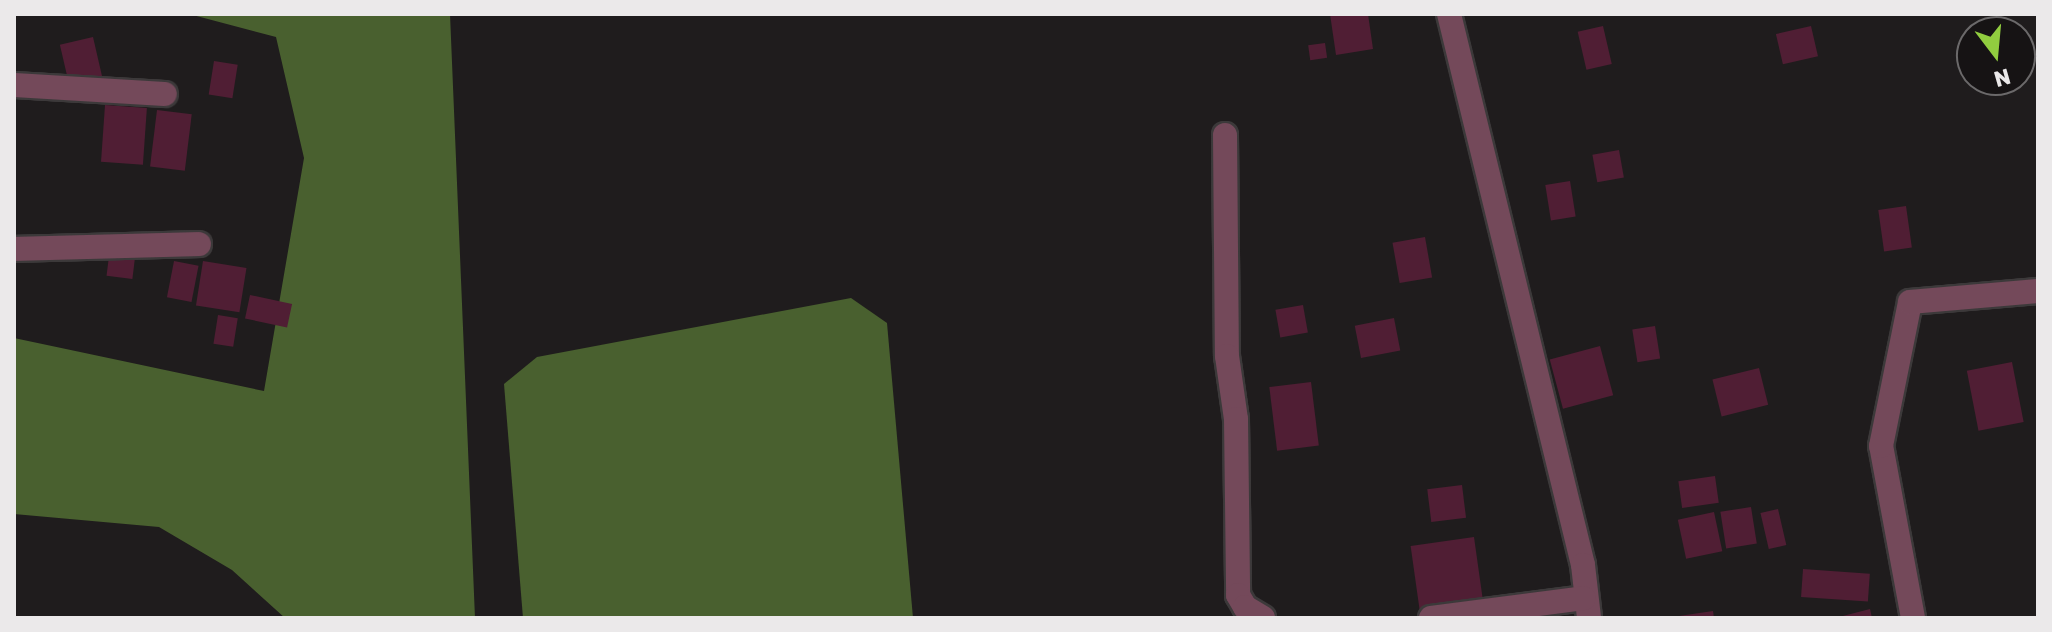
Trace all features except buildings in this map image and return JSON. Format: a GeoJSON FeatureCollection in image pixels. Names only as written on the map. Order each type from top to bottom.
{"type":"FeatureCollection","features":[{"type":"Feature","properties":{"kind":"street"},"geometry":{"type":"LineString","coordinates":[[1431,618],[1586,608],[1583,565],[1449,14]]}},
{"type":"Feature","properties":{"kind":"street"},"geometry":{"type":"LineString","coordinates":[[14,85],[165,94]]}},
{"type":"Feature","properties":{"kind":"street"},"geometry":{"type":"LineString","coordinates":[[1225,135],[1227,356],[1236,419],[1238,595],[1245,607],[1263,618]]}},
{"type":"Feature","properties":{"kind":"street"},"geometry":{"type":"LineString","coordinates":[[14,249],[199,244]]}},
{"type":"Feature","properties":{"kind":"street"},"geometry":{"type":"LineString","coordinates":[[1913,618],[1881,446],[1910,302],[2038,291]]}},
{"type":"Feature","properties":{"kind":"shaded area"},"geometry":{"type":"Polygon","coordinates":[[[189,14],[450,14],[475,618],[285,618],[232,570],[159,527],[14,514],[14,338],[264,391],[304,158],[276,37],[189,14]]]}},
{"type":"Feature","properties":{"kind":"shaded area"},"geometry":{"type":"Polygon","coordinates":[[[851,298],[887,323],[913,618],[523,618],[504,384],[537,357],[851,298]]]}}]}
